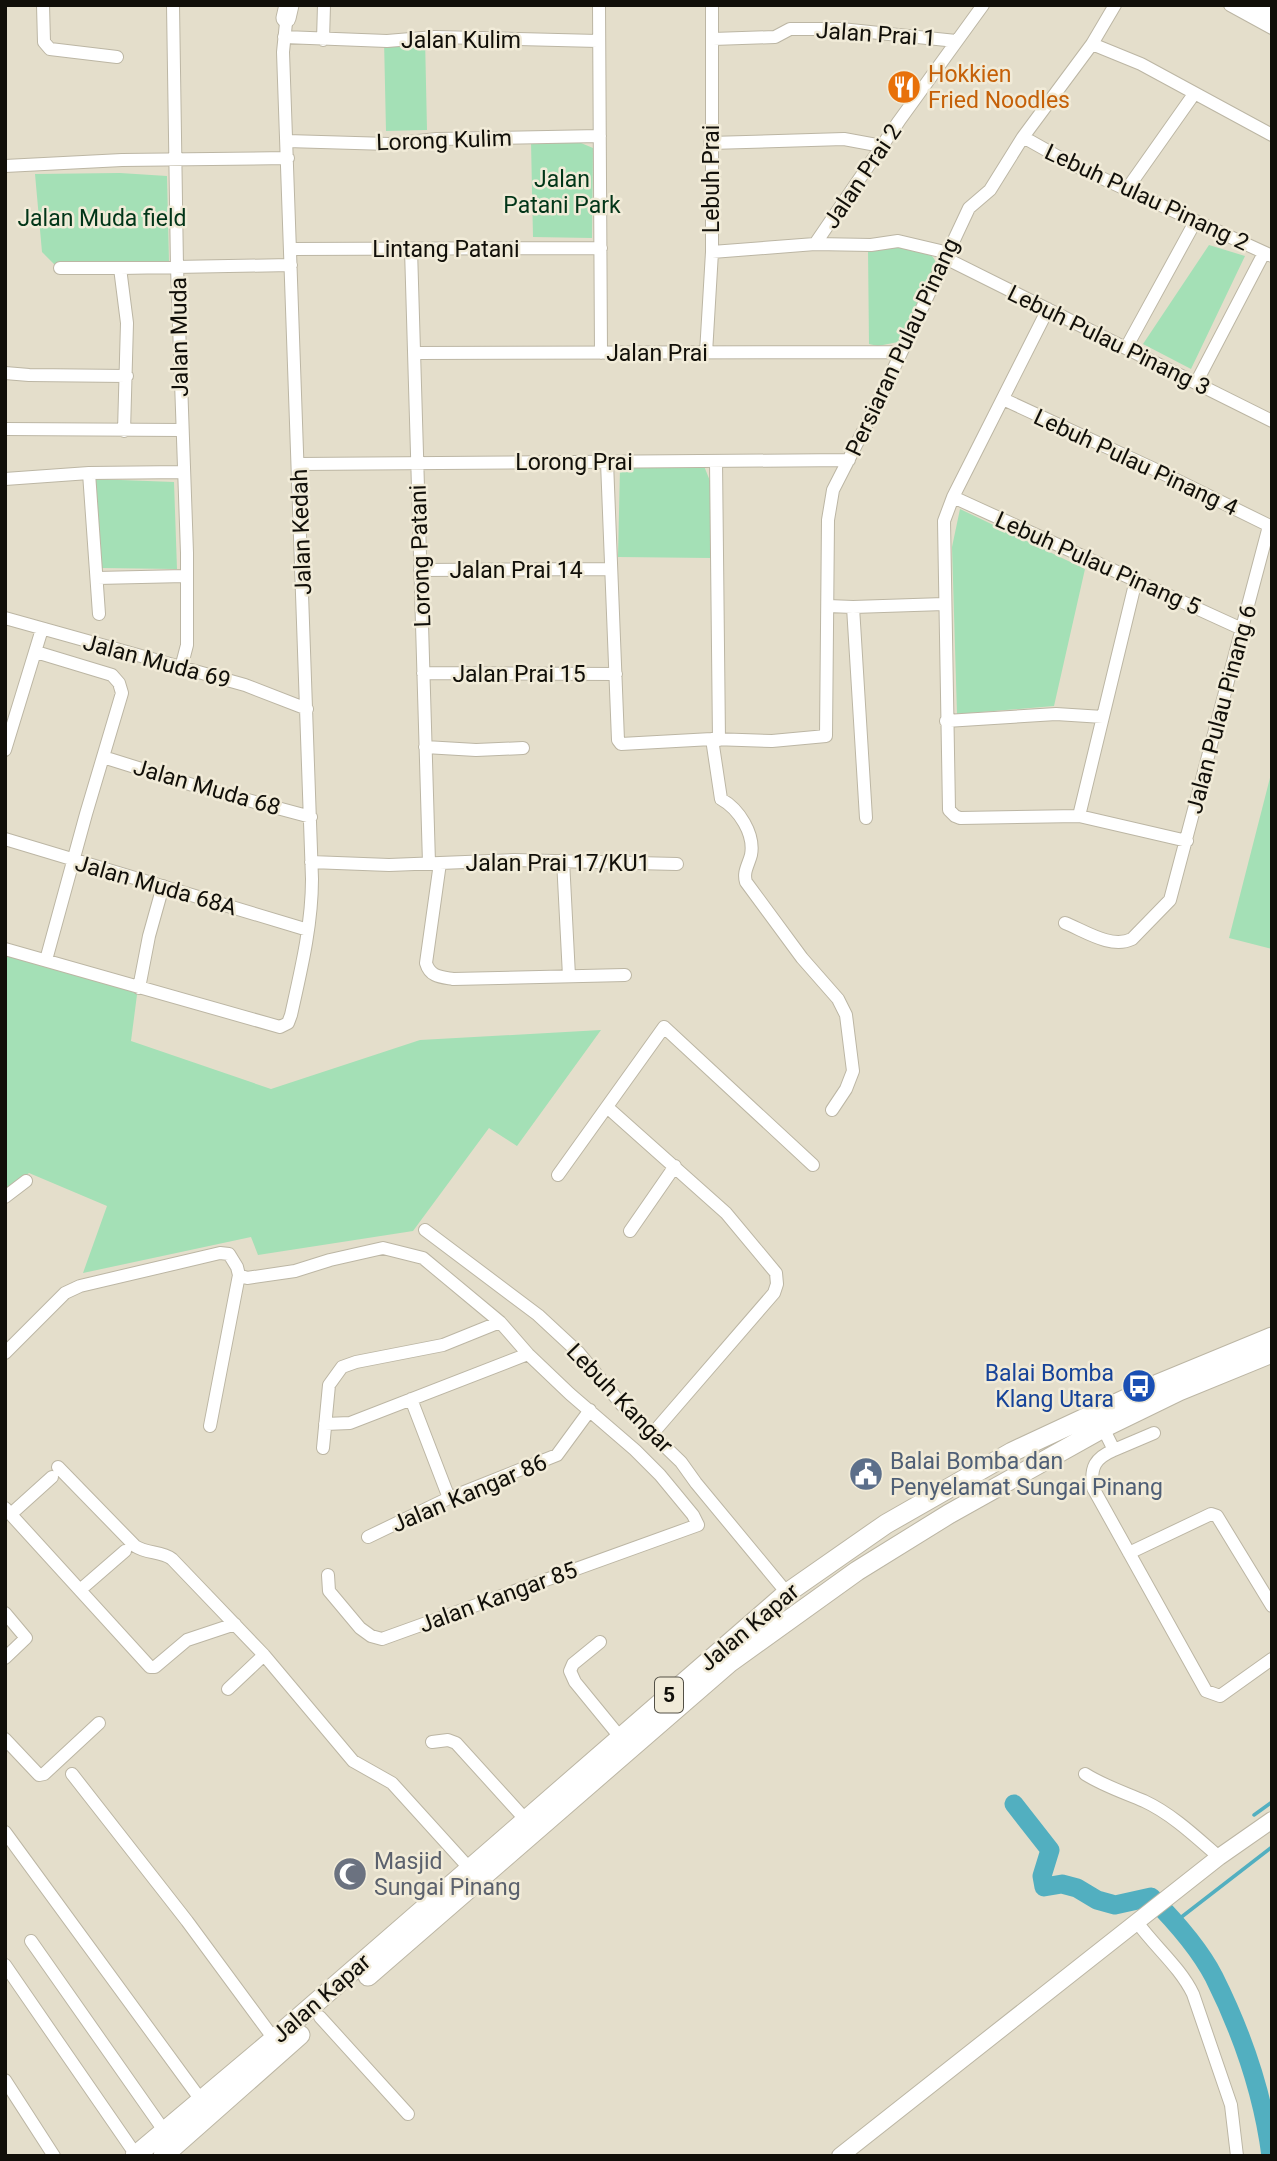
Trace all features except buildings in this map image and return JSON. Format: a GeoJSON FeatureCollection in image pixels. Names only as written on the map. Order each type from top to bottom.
{"type":"FeatureCollection","features":[{"type":"Feature","properties":{"kind":"highway"},"geometry":{"type":"LineString","coordinates":[[1250,5],[1272,17]]}},
{"type":"Feature","properties":{"kind":"highway","name":"Jalan Kapar"},"geometry":{"type":"LineString","coordinates":[[136,2155],[274,2039],[787,1593],[886,1524],[1012,1452],[1158,1384],[1272,1338]]}},
{"type":"Feature","properties":{"kind":"highway","name":"Jalan Kapar"},"geometry":{"type":"LineString","coordinates":[[164,2155],[634,1744],[740,1655],[885,1552],[1007,1480],[1103,1428],[1180,1391],[1272,1353]]}},
{"type":"Feature","properties":{"kind":"main road"},"geometry":{"type":"LineString","coordinates":[[840,2156],[1219,1857],[1272,1820]]}},
{"type":"Feature","properties":{"kind":"street"},"geometry":{"type":"LineString","coordinates":[[43,5],[44,42],[50,49],[117,57]]}},
{"type":"Feature","properties":{"kind":"street","name":"Jalan Muda"},"geometry":{"type":"LineString","coordinates":[[173,5],[187,645],[181,668]]}},
{"type":"Feature","properties":{"kind":"street"},"geometry":{"type":"LineString","coordinates":[[323,40],[324,5]]}},
{"type":"Feature","properties":{"kind":"street"},"geometry":{"type":"LineString","coordinates":[[599,5],[601,353]]}},
{"type":"Feature","properties":{"kind":"street","name":"Lebuh Prai"},"geometry":{"type":"LineString","coordinates":[[706,353],[712,252],[712,5]]}},
{"type":"Feature","properties":{"kind":"street","name":"Jalan Prai 2"},"geometry":{"type":"LineString","coordinates":[[815,244],[983,5]]}},
{"type":"Feature","properties":{"kind":"street","name":"Persiaran Pulau Pinang"},"geometry":{"type":"LineString","coordinates":[[715,740],[772,741],[826,736],[828,520],[833,490],[970,208],[990,190],[1023,137],[1092,44],[1115,5]]}},
{"type":"Feature","properties":{"kind":"street"},"geometry":{"type":"LineString","coordinates":[[1230,5],[1272,27]]}},
{"type":"Feature","properties":{"kind":"street","name":"Jalan Kulim"},"geometry":{"type":"LineString","coordinates":[[285,14],[323,40],[387,41],[435,37],[598,41]]}},
{"type":"Feature","properties":{"kind":"street","name":"Jalan Kedah"},"geometry":{"type":"LineString","coordinates":[[139,988],[280,1027],[288,1023],[301,977],[312,905],[285,14]]}},
{"type":"Feature","properties":{"kind":"street","name":"Jalan Prai 1"},"geometry":{"type":"LineString","coordinates":[[713,39],[775,37],[790,29],[841,29],[956,41]]}},
{"type":"Feature","properties":{"kind":"street"},"geometry":{"type":"LineString","coordinates":[[1092,44],[1141,64],[1272,135]]}},
{"type":"Feature","properties":{"kind":"street"},"geometry":{"type":"LineString","coordinates":[[1127,189],[1195,94]]}},
{"type":"Feature","properties":{"kind":"street","name":"Lorong Kulim"},"geometry":{"type":"LineString","coordinates":[[287,141],[389,144],[437,139],[600,136]]}},
{"type":"Feature","properties":{"kind":"street","name":"Lebuh Pulau Pinang 2"},"geometry":{"type":"LineString","coordinates":[[1023,137],[1071,163],[1268,254]]}},
{"type":"Feature","properties":{"kind":"street"},"geometry":{"type":"LineString","coordinates":[[710,143],[844,139],[882,146]]}},
{"type":"Feature","properties":{"kind":"street"},"geometry":{"type":"LineString","coordinates":[[5,166],[122,160],[288,158]]}},
{"type":"Feature","properties":{"kind":"street"},"geometry":{"type":"LineString","coordinates":[[1126,348],[1195,222]]}},
{"type":"Feature","properties":{"kind":"street","name":"Lebuh Pulau Pinang 3"},"geometry":{"type":"LineString","coordinates":[[712,252],[815,244],[871,245],[898,241],[948,256],[1272,421]]}},
{"type":"Feature","properties":{"kind":"street","name":"Lintang Patani"},"geometry":{"type":"LineString","coordinates":[[291,249],[601,248]]}},
{"type":"Feature","properties":{"kind":"street","name":"Lorong Patani"},"geometry":{"type":"LineString","coordinates":[[411,249],[425,747],[434,863],[426,963],[429,972],[453,979],[569,976]]}},
{"type":"Feature","properties":{"kind":"street"},"geometry":{"type":"LineString","coordinates":[[1196,383],[1268,254]]}},
{"type":"Feature","properties":{"kind":"street"},"geometry":{"type":"LineString","coordinates":[[60,268],[291,265]]}},
{"type":"Feature","properties":{"kind":"street"},"geometry":{"type":"LineString","coordinates":[[120,268],[127,323],[124,431]]}},
{"type":"Feature","properties":{"kind":"street"},"geometry":{"type":"LineString","coordinates":[[1048,309],[953,497],[944,521],[949,810],[960,818],[1079,816],[1187,841]]}},
{"type":"Feature","properties":{"kind":"street","name":"Jalan Prai"},"geometry":{"type":"LineString","coordinates":[[414,353],[900,352]]}},
{"type":"Feature","properties":{"kind":"street"},"geometry":{"type":"LineString","coordinates":[[5,373],[127,376]]}},
{"type":"Feature","properties":{"kind":"street","name":"Lebuh Pulau Pinang 4"},"geometry":{"type":"LineString","coordinates":[[1003,399],[1152,468],[1270,527]]}},
{"type":"Feature","properties":{"kind":"street"},"geometry":{"type":"LineString","coordinates":[[5,429],[182,430]]}},
{"type":"Feature","properties":{"kind":"street","name":"Lorong Prai"},"geometry":{"type":"LineString","coordinates":[[299,464],[849,460]]}},
{"type":"Feature","properties":{"kind":"street"},"geometry":{"type":"LineString","coordinates":[[716,461],[715,740],[721,799],[728,803],[745,823],[752,844],[751,856],[744,874],[746,882],[802,958],[838,999],[846,1015],[853,1071],[846,1089],[832,1110]]}},
{"type":"Feature","properties":{"kind":"street"},"geometry":{"type":"LineString","coordinates":[[607,462],[618,740],[621,744],[664,740],[715,740]]}},
{"type":"Feature","properties":{"kind":"street"},"geometry":{"type":"LineString","coordinates":[[5,479],[89,473],[184,472]]}},
{"type":"Feature","properties":{"kind":"street"},"geometry":{"type":"LineString","coordinates":[[89,473],[99,614]]}},
{"type":"Feature","properties":{"kind":"street","name":"Lebuh Pulau Pinang 5"},"geometry":{"type":"LineString","coordinates":[[953,497],[1242,629]]}},
{"type":"Feature","properties":{"kind":"street","name":"Jalan Pulau Pinang 6"},"geometry":{"type":"LineString","coordinates":[[1065,923],[1113,942],[1124,943],[1132,939],[1170,900],[1270,527]]}},
{"type":"Feature","properties":{"kind":"street","name":"Jalan Prai 14"},"geometry":{"type":"LineString","coordinates":[[420,570],[611,569]]}},
{"type":"Feature","properties":{"kind":"street"},"geometry":{"type":"LineString","coordinates":[[97,578],[185,576]]}},
{"type":"Feature","properties":{"kind":"street"},"geometry":{"type":"LineString","coordinates":[[1079,816],[1136,580]]}},
{"type":"Feature","properties":{"kind":"street"},"geometry":{"type":"LineString","coordinates":[[828,606],[944,604]]}},
{"type":"Feature","properties":{"kind":"street"},"geometry":{"type":"LineString","coordinates":[[853,607],[866,818]]}},
{"type":"Feature","properties":{"kind":"street","name":"Jalan Muda 69"},"geometry":{"type":"LineString","coordinates":[[5,618],[245,685],[307,709]]}},
{"type":"Feature","properties":{"kind":"street"},"geometry":{"type":"LineString","coordinates":[[5,749],[42,629]]}},
{"type":"Feature","properties":{"kind":"street"},"geometry":{"type":"LineString","coordinates":[[36,652],[112,675],[119,683],[122,694],[46,960]]}},
{"type":"Feature","properties":{"kind":"street","name":"Jalan Prai 15"},"geometry":{"type":"LineString","coordinates":[[423,673],[616,674]]}},
{"type":"Feature","properties":{"kind":"street"},"geometry":{"type":"LineString","coordinates":[[946,722],[1056,714],[1102,717]]}},
{"type":"Feature","properties":{"kind":"street"},"geometry":{"type":"LineString","coordinates":[[425,747],[476,750],[523,748]]}},
{"type":"Feature","properties":{"kind":"street","name":"Jalan Muda 68"},"geometry":{"type":"LineString","coordinates":[[103,757],[199,787],[311,817]]}},
{"type":"Feature","properties":{"kind":"street","name":"Jalan Muda 68A"},"geometry":{"type":"LineString","coordinates":[[5,839],[307,930]]}},
{"type":"Feature","properties":{"kind":"street"},"geometry":{"type":"LineString","coordinates":[[563,860],[569,976],[625,975]]}},
{"type":"Feature","properties":{"kind":"street","name":"Jalan Prai 17/KU1"},"geometry":{"type":"LineString","coordinates":[[311,862],[389,865],[563,860],[677,864]]}},
{"type":"Feature","properties":{"kind":"street"},"geometry":{"type":"LineString","coordinates":[[5,949],[139,988],[149,936],[163,886]]}},
{"type":"Feature","properties":{"kind":"street"},"geometry":{"type":"LineString","coordinates":[[558,1175],[664,1027],[813,1165]]}},
{"type":"Feature","properties":{"kind":"street"},"geometry":{"type":"LineString","coordinates":[[607,1107],[726,1213],[776,1273],[774,1293],[653,1433]]}},
{"type":"Feature","properties":{"kind":"street"},"geometry":{"type":"LineString","coordinates":[[630,1231],[675,1166]]}},
{"type":"Feature","properties":{"kind":"street"},"geometry":{"type":"LineString","coordinates":[[5,1197],[26,1181]]}},
{"type":"Feature","properties":{"kind":"street","name":"Lebuh Kangar"},"geometry":{"type":"LineString","coordinates":[[425,1230],[538,1315],[579,1353],[622,1405],[681,1462],[787,1593]]}},
{"type":"Feature","properties":{"kind":"street"},"geometry":{"type":"LineString","coordinates":[[239,1275],[247,1278],[295,1271],[383,1248],[423,1258],[500,1322],[528,1354],[635,1450],[660,1475],[698,1525],[714,1506]]}},
{"type":"Feature","properties":{"kind":"street"},"geometry":{"type":"LineString","coordinates":[[5,1353],[72,1289],[219,1253],[229,1254],[239,1275],[210,1426]]}},
{"type":"Feature","properties":{"kind":"street"},"geometry":{"type":"LineString","coordinates":[[323,1448],[329,1385],[342,1367],[443,1345],[500,1322]]}},
{"type":"Feature","properties":{"kind":"street"},"geometry":{"type":"LineString","coordinates":[[325,1424],[350,1423],[528,1354]]}},
{"type":"Feature","properties":{"kind":"street"},"geometry":{"type":"LineString","coordinates":[[411,1399],[449,1498]]}},
{"type":"Feature","properties":{"kind":"street","name":"Jalan Kangar 86"},"geometry":{"type":"LineString","coordinates":[[368,1537],[449,1498],[557,1455],[590,1410]]}},
{"type":"Feature","properties":{"kind":"street"},"geometry":{"type":"LineString","coordinates":[[1103,1428],[1114,1450]]}},
{"type":"Feature","properties":{"kind":"street"},"geometry":{"type":"LineString","coordinates":[[1154,1433],[1097,1459],[1091,1469],[1093,1488],[1206,1691],[1220,1696],[1272,1659]]}},
{"type":"Feature","properties":{"kind":"street"},"geometry":{"type":"LineString","coordinates":[[235,1624],[187,1640],[152,1668],[8,1511],[55,1472],[135,1546],[166,1554],[235,1624],[264,1655],[353,1761],[391,1783],[470,1869]]}},
{"type":"Feature","properties":{"kind":"street"},"geometry":{"type":"LineString","coordinates":[[1129,1553],[1211,1514],[1217,1516],[1272,1606]]}},
{"type":"Feature","properties":{"kind":"street","name":"Jalan Kangar 85"},"geometry":{"type":"LineString","coordinates":[[328,1575],[329,1591],[360,1628],[371,1636],[382,1639],[698,1525]]}},
{"type":"Feature","properties":{"kind":"street"},"geometry":{"type":"LineString","coordinates":[[80,1590],[125,1551]]}},
{"type":"Feature","properties":{"kind":"street"},"geometry":{"type":"LineString","coordinates":[[5,1613],[26,1638],[5,1658]]}},
{"type":"Feature","properties":{"kind":"street"},"geometry":{"type":"LineString","coordinates":[[600,1642],[573,1664],[570,1671],[575,1682],[620,1737]]}},
{"type":"Feature","properties":{"kind":"street"},"geometry":{"type":"LineString","coordinates":[[228,1689],[264,1655]]}},
{"type":"Feature","properties":{"kind":"street"},"geometry":{"type":"LineString","coordinates":[[5,1739],[35,1773],[44,1774],[99,1723]]}},
{"type":"Feature","properties":{"kind":"street"},"geometry":{"type":"LineString","coordinates":[[432,1742],[448,1740],[456,1743],[525,1819]]}},
{"type":"Feature","properties":{"kind":"street"},"geometry":{"type":"LineString","coordinates":[[72,1774],[187,1921],[274,2039]]}},
{"type":"Feature","properties":{"kind":"street"},"geometry":{"type":"LineString","coordinates":[[1085,1774],[1105,1787],[1146,1802],[1190,1831],[1219,1857]]}},
{"type":"Feature","properties":{"kind":"street"},"geometry":{"type":"LineString","coordinates":[[5,1832],[201,2100]]}},
{"type":"Feature","properties":{"kind":"street"},"geometry":{"type":"LineString","coordinates":[[1141,1919],[1154,1946],[1187,1981],[1193,1994],[1231,2105],[1237,2156]]}},
{"type":"Feature","properties":{"kind":"street"},"geometry":{"type":"LineString","coordinates":[[32,1941],[165,2132]]}},
{"type":"Feature","properties":{"kind":"street"},"geometry":{"type":"LineString","coordinates":[[5,1965],[136,2155]]}},
{"type":"Feature","properties":{"kind":"street"},"geometry":{"type":"LineString","coordinates":[[320,2017],[408,2114]]}},
{"type":"Feature","properties":{"kind":"street"},"geometry":{"type":"LineString","coordinates":[[5,2080],[54,2156]]}},
{"type":"Feature","properties":{"kind":"green space"},"geometry":{"type":"Polygon","coordinates":[[[425,38],[427,130],[386,131],[384,39],[425,38]]]}},
{"type":"Feature","properties":{"kind":"green space","name":"Jalan Patani Park"},"geometry":{"type":"Polygon","coordinates":[[[531,142],[581,143],[593,148],[592,238],[533,237],[531,142]]]}},
{"type":"Feature","properties":{"kind":"green space","name":"Jalan Muda field"},"geometry":{"type":"Polygon","coordinates":[[[120,173],[167,176],[169,262],[54,264],[42,252],[35,174],[120,173]]]}},
{"type":"Feature","properties":{"kind":"green space"},"geometry":{"type":"Polygon","coordinates":[[[1209,245],[1245,256],[1191,369],[1143,344],[1209,245]]]}},
{"type":"Feature","properties":{"kind":"green space"},"geometry":{"type":"Polygon","coordinates":[[[894,247],[930,254],[936,264],[898,342],[878,346],[869,344],[868,249],[894,247]]]}},
{"type":"Feature","properties":{"kind":"green space"},"geometry":{"type":"Polygon","coordinates":[[[704,466],[710,481],[711,558],[618,557],[620,468],[704,466]]]}},
{"type":"Feature","properties":{"kind":"green space"},"geometry":{"type":"Polygon","coordinates":[[[94,479],[174,482],[177,569],[101,568],[94,479]]]}},
{"type":"Feature","properties":{"kind":"green space"},"geometry":{"type":"Polygon","coordinates":[[[960,509],[1085,569],[1054,706],[957,714],[952,547],[960,509]]]}},
{"type":"Feature","properties":{"kind":"green space"},"geometry":{"type":"Polygon","coordinates":[[[1272,770],[1272,949],[1229,938],[1272,770]]]}},
{"type":"Feature","properties":{"kind":"green space"},"geometry":{"type":"Polygon","coordinates":[[[5,949],[138,987],[131,1041],[271,1089],[420,1040],[601,1030],[517,1146],[489,1128],[413,1231],[258,1255],[251,1237],[83,1273],[107,1206],[29,1173],[5,1191],[5,949]]]}},
{"type":"Feature","properties":{"kind":"waterway"},"geometry":{"type":"LineString","coordinates":[[1254,1815],[1272,1802]]}},
{"type":"Feature","properties":{"kind":"waterway"},"geometry":{"type":"LineString","coordinates":[[1014,1804],[1050,1850],[1042,1876],[1044,1887],[1062,1884],[1115,1905],[1151,1897],[1194,1945],[1214,1977],[1234,2020],[1257,2087],[1271,2156]]}},
{"type":"Feature","properties":{"kind":"waterway"},"geometry":{"type":"LineString","coordinates":[[1175,1922],[1272,1847]]}},
{"type":"Feature","properties":{"kind":"place","name":"Hokkien Fried Noodles"},"geometry":{"type":"Point","coordinates":[904,87]}},
{"type":"Feature","properties":{"kind":"place","name":"Balai Bomba Klang Utara"},"geometry":{"type":"Point","coordinates":[1139,1386]}},
{"type":"Feature","properties":{"kind":"place","name":"Balai Bomba dan Penyelamat Sungai Pinang"},"geometry":{"type":"Point","coordinates":[866,1474]}},
{"type":"Feature","properties":{"kind":"place","name":"Masjid Sungai Pinang"},"geometry":{"type":"Point","coordinates":[350,1874]}}]}
